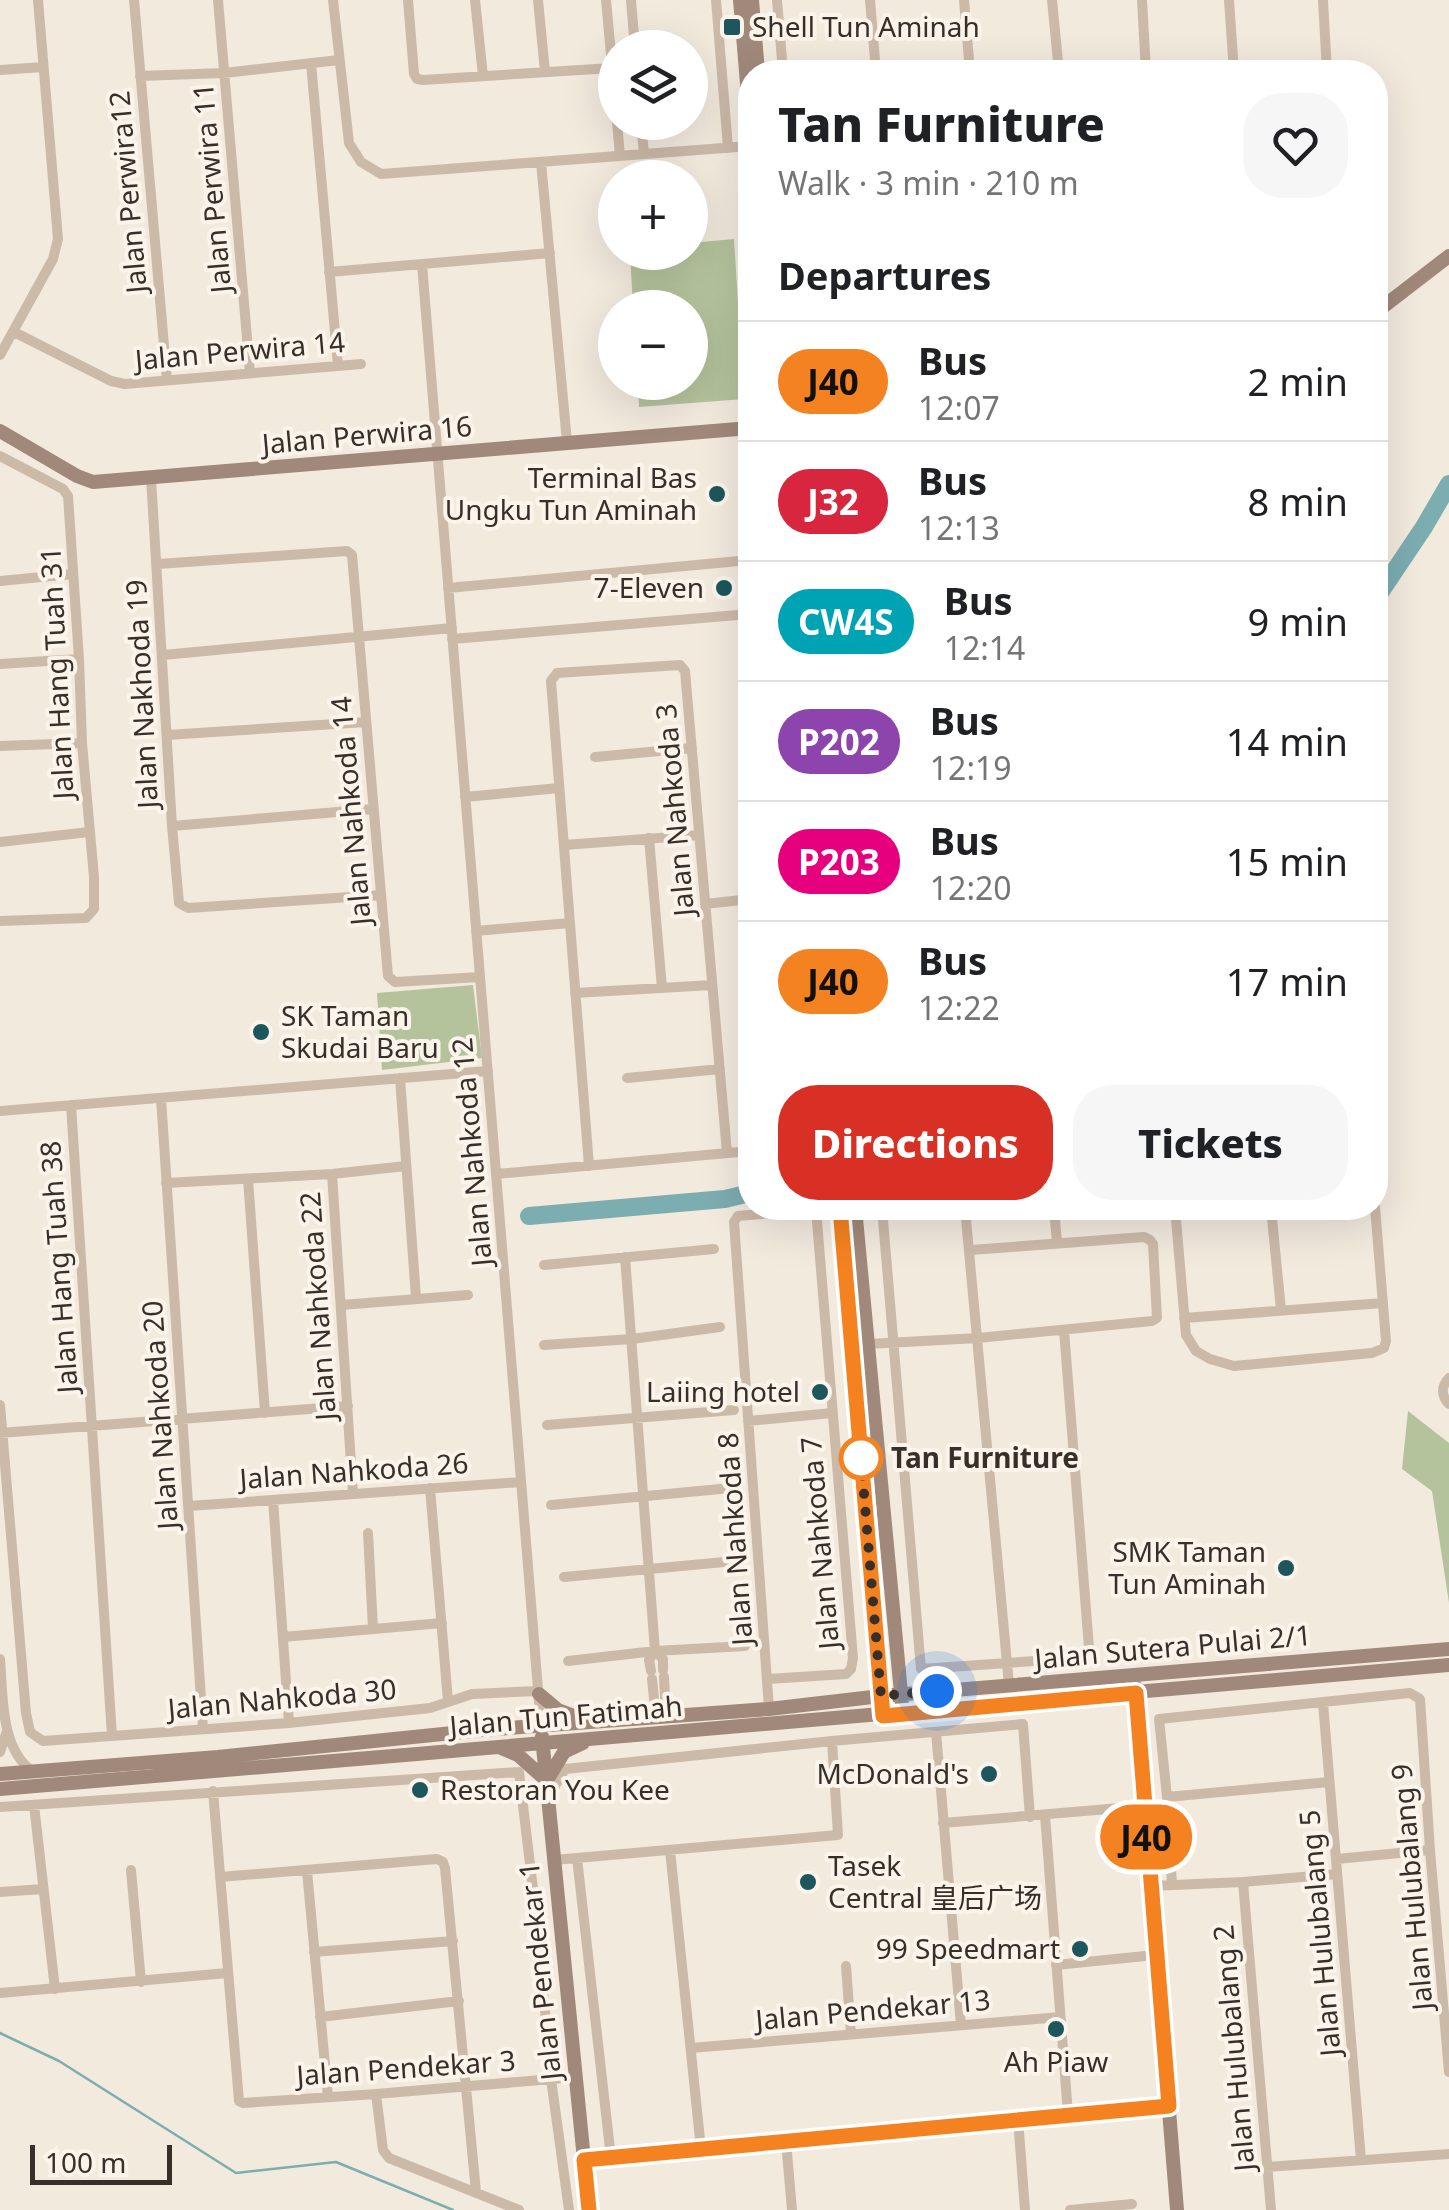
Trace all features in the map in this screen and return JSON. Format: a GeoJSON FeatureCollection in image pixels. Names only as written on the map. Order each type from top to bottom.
{"type":"FeatureCollection","features":[{"type":"Feature","properties":{"kind":"main road"},"geometry":{"type":"LineString","coordinates":[[740,0],[745,60]]}},
{"type":"Feature","properties":{"kind":"main road"},"geometry":{"type":"LineString","coordinates":[[752,0],[757,60]]}},
{"type":"Feature","properties":{"kind":"main road"},"geometry":{"type":"LineString","coordinates":[[1388,303],[1449,256]]}},
{"type":"Feature","properties":{"kind":"main road","name":"Jalan Perwira 16"},"geometry":{"type":"LineString","coordinates":[[0,432],[93,482],[738,429]]}},
{"type":"Feature","properties":{"kind":"main road"},"geometry":{"type":"LineString","coordinates":[[841,1220],[883,1716]]}},
{"type":"Feature","properties":{"kind":"main road"},"geometry":{"type":"LineString","coordinates":[[856,1220],[904,1714]]}},
{"type":"Feature","properties":{"kind":"main road","name":"Jalan Sutera Pulai 2/1"},"geometry":{"type":"LineString","coordinates":[[902,1694],[1449,1649]]}},
{"type":"Feature","properties":{"kind":"main road","name":"Jalan Tun Fatimah"},"geometry":{"type":"LineString","coordinates":[[0,1789],[218,1757],[482,1730],[542,1734],[707,1730],[1449,1664]]}},
{"type":"Feature","properties":{"kind":"main road"},"geometry":{"type":"LineString","coordinates":[[1134,1675],[1178,2210]]}},
{"type":"Feature","properties":{"kind":"main road"},"geometry":{"type":"LineString","coordinates":[[497,1746],[532,1765],[546,1781],[564,1752],[595,1731],[558,1710],[538,1692]]}},
{"type":"Feature","properties":{"kind":"main road","name":"Jalan Tun Fatimah"},"geometry":{"type":"LineString","coordinates":[[595,1731],[661,1718],[902,1694]]}},
{"type":"Feature","properties":{"kind":"main road"},"geometry":{"type":"LineString","coordinates":[[661,1718],[658,1724],[664,1728],[700,1724],[707,1730]]}},
{"type":"Feature","properties":{"kind":"main road","name":"Jalan Tun Fatimah"},"geometry":{"type":"LineString","coordinates":[[0,1774],[118,1772],[497,1746],[542,1734]]}},
{"type":"Feature","properties":{"kind":"main road","name":"Jalan Pendekar 1"},"geometry":{"type":"LineString","coordinates":[[542,1734],[589,2210]]}},
{"type":"Feature","properties":{"kind":"street"},"geometry":{"type":"LineString","coordinates":[[0,355],[53,259],[58,238],[38,0]]}},
{"type":"Feature","properties":{"kind":"street","name":"Jalan Perwira12"},"geometry":{"type":"LineString","coordinates":[[134,0],[167,380]]}},
{"type":"Feature","properties":{"kind":"street","name":"Jalan Perwira 11"},"geometry":{"type":"LineString","coordinates":[[218,0],[250,373]]}},
{"type":"Feature","properties":{"kind":"street"},"geometry":{"type":"LineString","coordinates":[[334,0],[349,143],[362,162],[381,174],[738,147]]}},
{"type":"Feature","properties":{"kind":"street"},"geometry":{"type":"LineString","coordinates":[[408,0],[417,79],[598,69]]}},
{"type":"Feature","properties":{"kind":"street"},"geometry":{"type":"LineString","coordinates":[[475,0],[482,76]]}},
{"type":"Feature","properties":{"kind":"street"},"geometry":{"type":"LineString","coordinates":[[538,0],[545,72]]}},
{"type":"Feature","properties":{"kind":"street"},"geometry":{"type":"LineString","coordinates":[[606,0],[609,30]]}},
{"type":"Feature","properties":{"kind":"street"},"geometry":{"type":"LineString","coordinates":[[630,0],[632,30]]}},
{"type":"Feature","properties":{"kind":"street"},"geometry":{"type":"LineString","coordinates":[[716,0],[728,148]]}},
{"type":"Feature","properties":{"kind":"street"},"geometry":{"type":"LineString","coordinates":[[777,0],[782,60]]}},
{"type":"Feature","properties":{"kind":"street"},"geometry":{"type":"LineString","coordinates":[[870,0],[875,60]]}},
{"type":"Feature","properties":{"kind":"street"},"geometry":{"type":"LineString","coordinates":[[964,0],[969,60]]}},
{"type":"Feature","properties":{"kind":"street"},"geometry":{"type":"LineString","coordinates":[[1052,0],[1058,60]]}},
{"type":"Feature","properties":{"kind":"street"},"geometry":{"type":"LineString","coordinates":[[1142,0],[1145,60]]}},
{"type":"Feature","properties":{"kind":"street"},"geometry":{"type":"LineString","coordinates":[[1230,0],[1233,60]]}},
{"type":"Feature","properties":{"kind":"street"},"geometry":{"type":"LineString","coordinates":[[1323,0],[1326,60]]}},
{"type":"Feature","properties":{"kind":"street"},"geometry":{"type":"LineString","coordinates":[[140,76],[224,73],[339,60]]}},
{"type":"Feature","properties":{"kind":"street"},"geometry":{"type":"LineString","coordinates":[[311,63],[338,366]]}},
{"type":"Feature","properties":{"kind":"street"},"geometry":{"type":"LineString","coordinates":[[0,70],[43,67]]}},
{"type":"Feature","properties":{"kind":"street"},"geometry":{"type":"LineString","coordinates":[[619,140],[620,156]]}},
{"type":"Feature","properties":{"kind":"street"},"geometry":{"type":"LineString","coordinates":[[643,140],[644,154]]}},
{"type":"Feature","properties":{"kind":"street"},"geometry":{"type":"LineString","coordinates":[[541,162],[567,442]]}},
{"type":"Feature","properties":{"kind":"street"},"geometry":{"type":"LineString","coordinates":[[329,272],[550,253]]}},
{"type":"Feature","properties":{"kind":"street","name":"Jalan Nahkoda 12"},"geometry":{"type":"LineString","coordinates":[[422,264],[542,1734]]}},
{"type":"Feature","properties":{"kind":"street","name":"Jalan Perwira 14"},"geometry":{"type":"LineString","coordinates":[[14,332],[111,382],[124,384],[361,364]]}},
{"type":"Feature","properties":{"kind":"street","name":"Jalan Hang Tuah 31"},"geometry":{"type":"LineString","coordinates":[[0,456],[63,489],[68,496],[94,878],[94,909],[86,918],[0,922]]}},
{"type":"Feature","properties":{"kind":"street","name":"Jalan Nakhoda 19"},"geometry":{"type":"LineString","coordinates":[[152,478],[180,903],[188,908],[380,895]]}},
{"type":"Feature","properties":{"kind":"street","name":"Jalan Nahkoda 14"},"geometry":{"type":"LineString","coordinates":[[158,564],[347,551],[352,556],[388,976],[395,982],[480,976]]}},
{"type":"Feature","properties":{"kind":"street"},"geometry":{"type":"LineString","coordinates":[[448,588],[738,561]]}},
{"type":"Feature","properties":{"kind":"street"},"geometry":{"type":"LineString","coordinates":[[0,581],[72,574]]}},
{"type":"Feature","properties":{"kind":"street"},"geometry":{"type":"LineString","coordinates":[[163,655],[359,636],[452,634],[738,615]]}},
{"type":"Feature","properties":{"kind":"street"},"geometry":{"type":"LineString","coordinates":[[0,664],[79,660]]}},
{"type":"Feature","properties":{"kind":"street","name":"Jalan Nahkoda 3"},"geometry":{"type":"LineString","coordinates":[[589,1166],[550,681],[558,673],[680,665],[686,671],[727,1153]]}},
{"type":"Feature","properties":{"kind":"street"},"geometry":{"type":"LineString","coordinates":[[167,735],[366,722]]}},
{"type":"Feature","properties":{"kind":"street"},"geometry":{"type":"LineString","coordinates":[[0,746],[82,743]]}},
{"type":"Feature","properties":{"kind":"street"},"geometry":{"type":"LineString","coordinates":[[595,757],[692,748]]}},
{"type":"Feature","properties":{"kind":"street"},"geometry":{"type":"LineString","coordinates":[[465,797],[559,788]]}},
{"type":"Feature","properties":{"kind":"street"},"geometry":{"type":"LineString","coordinates":[[172,826],[373,809]]}},
{"type":"Feature","properties":{"kind":"street"},"geometry":{"type":"LineString","coordinates":[[0,842],[89,832]]}},
{"type":"Feature","properties":{"kind":"street"},"geometry":{"type":"LineString","coordinates":[[564,845],[700,834]]}},
{"type":"Feature","properties":{"kind":"street"},"geometry":{"type":"LineString","coordinates":[[649,838],[662,988]]}},
{"type":"Feature","properties":{"kind":"street"},"geometry":{"type":"LineString","coordinates":[[706,904],[738,900]]}},
{"type":"Feature","properties":{"kind":"street"},"geometry":{"type":"LineString","coordinates":[[476,931],[570,923]]}},
{"type":"Feature","properties":{"kind":"street"},"geometry":{"type":"LineString","coordinates":[[575,992],[712,985]]}},
{"type":"Feature","properties":{"kind":"street"},"geometry":{"type":"LineString","coordinates":[[627,1078],[720,1069]]}},
{"type":"Feature","properties":{"kind":"street"},"geometry":{"type":"LineString","coordinates":[[0,1111],[488,1071]]}},
{"type":"Feature","properties":{"kind":"street"},"geometry":{"type":"LineString","coordinates":[[400,1078],[416,1298]]}},
{"type":"Feature","properties":{"kind":"street","name":"Jalan Nahkoda 20"},"geometry":{"type":"LineString","coordinates":[[161,1098],[204,1729]]}},
{"type":"Feature","properties":{"kind":"street","name":"Jalan Hang Tuah 38"},"geometry":{"type":"LineString","coordinates":[[71,1105],[112,1736]]}},
{"type":"Feature","properties":{"kind":"street"},"geometry":{"type":"LineString","coordinates":[[496,1174],[738,1152]]}},
{"type":"Feature","properties":{"kind":"street"},"geometry":{"type":"LineString","coordinates":[[166,1184],[406,1166]]}},
{"type":"Feature","properties":{"kind":"street","name":"Jalan Nahkoda 22"},"geometry":{"type":"LineString","coordinates":[[332,1174],[353,1494]]}},
{"type":"Feature","properties":{"kind":"street"},"geometry":{"type":"LineString","coordinates":[[248,1179],[265,1412]]}},
{"type":"Feature","properties":{"kind":"street","name":"Jalan Nahkoda 8"},"geometry":{"type":"LineString","coordinates":[[738,1216],[734,1222],[769,1709]]}},
{"type":"Feature","properties":{"kind":"street","name":"Jalan Nahkoda 7"},"geometry":{"type":"LineString","coordinates":[[768,1680],[846,1674],[853,1658],[832,1413],[823,1220]]}},
{"type":"Feature","properties":{"kind":"street"},"geometry":{"type":"LineString","coordinates":[[883,1220],[920,1666],[925,1670],[1077,1658],[1089,1648],[1064,1330]]}},
{"type":"Feature","properties":{"kind":"street"},"geometry":{"type":"LineString","coordinates":[[967,1220],[1009,1685]]}},
{"type":"Feature","properties":{"kind":"street"},"geometry":{"type":"LineString","coordinates":[[1055,1220],[1058,1243]]}},
{"type":"Feature","properties":{"kind":"street"},"geometry":{"type":"LineString","coordinates":[[1175,1220],[1186,1336],[1196,1350],[1210,1359],[1234,1366],[1384,1348],[1376,1220]]}},
{"type":"Feature","properties":{"kind":"street"},"geometry":{"type":"LineString","coordinates":[[1272,1220],[1281,1310]]}},
{"type":"Feature","properties":{"kind":"street"},"geometry":{"type":"LineString","coordinates":[[868,1344],[978,1338],[1157,1318],[1153,1244],[1144,1237],[970,1250]]}},
{"type":"Feature","properties":{"kind":"street"},"geometry":{"type":"LineString","coordinates":[[544,1265],[714,1249]]}},
{"type":"Feature","properties":{"kind":"street"},"geometry":{"type":"LineString","coordinates":[[625,1258],[655,1652],[649,1660],[657,1675],[661,1718]]}},
{"type":"Feature","properties":{"kind":"street"},"geometry":{"type":"LineString","coordinates":[[341,1305],[468,1295]]}},
{"type":"Feature","properties":{"kind":"street"},"geometry":{"type":"LineString","coordinates":[[1184,1318],[1383,1303]]}},
{"type":"Feature","properties":{"kind":"street"},"geometry":{"type":"LineString","coordinates":[[544,1345],[720,1327]]}},
{"type":"Feature","properties":{"kind":"street"},"geometry":{"type":"LineString","coordinates":[[1449,1378],[1443,1392],[1449,1404]]}},
{"type":"Feature","properties":{"kind":"street"},"geometry":{"type":"LineString","coordinates":[[0,1405],[1,1433],[348,1406]]}},
{"type":"Feature","properties":{"kind":"street"},"geometry":{"type":"LineString","coordinates":[[547,1425],[734,1410]]}},
{"type":"Feature","properties":{"kind":"street"},"geometry":{"type":"LineString","coordinates":[[748,1421],[832,1413]]}},
{"type":"Feature","properties":{"kind":"street","name":"Jalan Nahkoda 30"},"geometry":{"type":"LineString","coordinates":[[1,1433],[30,1732],[43,1740],[290,1723],[430,1708],[472,1694],[538,1692]]}},
{"type":"Feature","properties":{"kind":"street","name":"Jalan Nahkoda 26"},"geometry":{"type":"LineString","coordinates":[[190,1506],[521,1482]]}},
{"type":"Feature","properties":{"kind":"street"},"geometry":{"type":"LineString","coordinates":[[430,1488],[448,1702]]}},
{"type":"Feature","properties":{"kind":"street"},"geometry":{"type":"LineString","coordinates":[[551,1505],[730,1488]]}},
{"type":"Feature","properties":{"kind":"street"},"geometry":{"type":"LineString","coordinates":[[272,1500],[290,1723]]}},
{"type":"Feature","properties":{"kind":"street"},"geometry":{"type":"LineString","coordinates":[[368,1533],[373,1629]]}},
{"type":"Feature","properties":{"kind":"street"},"geometry":{"type":"LineString","coordinates":[[564,1577],[735,1561]]}},
{"type":"Feature","properties":{"kind":"street"},"geometry":{"type":"LineString","coordinates":[[283,1637],[442,1622]]}},
{"type":"Feature","properties":{"kind":"street"},"geometry":{"type":"LineString","coordinates":[[568,1661],[745,1646]]}},
{"type":"Feature","properties":{"kind":"street"},"geometry":{"type":"LineString","coordinates":[[0,1659],[7,1730],[18,1758],[32,1771]]}},
{"type":"Feature","properties":{"kind":"street","name":"Jalan Hulubalang 9"},"geometry":{"type":"LineString","coordinates":[[1323,1703],[1410,1693],[1420,1699],[1449,2072]]}},
{"type":"Feature","properties":{"kind":"street"},"geometry":{"type":"LineString","coordinates":[[1172,1885],[1168,1797],[1158,1719],[1323,1703]]}},
{"type":"Feature","properties":{"kind":"street","name":"Jalan Hulubalang 5"},"geometry":{"type":"LineString","coordinates":[[1323,1703],[1362,2160]]}},
{"type":"Feature","properties":{"kind":"street"},"geometry":{"type":"LineString","coordinates":[[549,1806],[565,1768],[1023,1724],[1030,1817]]}},
{"type":"Feature","properties":{"kind":"street"},"geometry":{"type":"LineString","coordinates":[[0,1752],[7,1730]]}},
{"type":"Feature","properties":{"kind":"street"},"geometry":{"type":"LineString","coordinates":[[936,1732],[961,2025]]}},
{"type":"Feature","properties":{"kind":"street"},"geometry":{"type":"LineString","coordinates":[[554,1860],[838,1834],[832,1741]]}},
{"type":"Feature","properties":{"kind":"street"},"geometry":{"type":"LineString","coordinates":[[118,1772],[120,1798]]}},
{"type":"Feature","properties":{"kind":"street"},"geometry":{"type":"LineString","coordinates":[[0,1807],[519,1772],[551,2080],[569,2210]]}},
{"type":"Feature","properties":{"kind":"street"},"geometry":{"type":"LineString","coordinates":[[1168,1797],[1329,1782]]}},
{"type":"Feature","properties":{"kind":"street"},"geometry":{"type":"LineString","coordinates":[[0,1993],[227,1973],[213,1791]]}},
{"type":"Feature","properties":{"kind":"street"},"geometry":{"type":"LineString","coordinates":[[34,1805],[56,1989]]}},
{"type":"Feature","properties":{"kind":"street"},"geometry":{"type":"LineString","coordinates":[[943,1824],[1144,1806]]}},
{"type":"Feature","properties":{"kind":"street"},"geometry":{"type":"LineString","coordinates":[[1045,1815],[1068,2114]]}},
{"type":"Feature","properties":{"kind":"street"},"geometry":{"type":"LineString","coordinates":[[670,1850],[702,2149]]}},
{"type":"Feature","properties":{"kind":"street"},"geometry":{"type":"LineString","coordinates":[[1337,1859],[1430,1850]]}},
{"type":"Feature","properties":{"kind":"street"},"geometry":{"type":"LineString","coordinates":[[577,1858],[611,2158]]}},
{"type":"Feature","properties":{"kind":"street"},"geometry":{"type":"LineString","coordinates":[[220,1876],[443,1862],[476,2192]]}},
{"type":"Feature","properties":{"kind":"street"},"geometry":{"type":"LineString","coordinates":[[131,1870],[142,1982]]}},
{"type":"Feature","properties":{"kind":"street"},"geometry":{"type":"LineString","coordinates":[[307,1872],[328,2096]]}},
{"type":"Feature","properties":{"kind":"street"},"geometry":{"type":"LineString","coordinates":[[1150,1886],[1337,1874]]}},
{"type":"Feature","properties":{"kind":"street","name":"Jalan Hulubalang 2"},"geometry":{"type":"LineString","coordinates":[[1243,1882],[1271,2210]]}},
{"type":"Feature","properties":{"kind":"street"},"geometry":{"type":"LineString","coordinates":[[0,1892],[44,1889]]}},
{"type":"Feature","properties":{"kind":"street"},"geometry":{"type":"LineString","coordinates":[[314,1952],[453,1941]]}},
{"type":"Feature","properties":{"kind":"street"},"geometry":{"type":"LineString","coordinates":[[1056,1966],[1155,1955]]}},
{"type":"Feature","properties":{"kind":"street"},"geometry":{"type":"LineString","coordinates":[[846,1966],[851,2034]]}},
{"type":"Feature","properties":{"kind":"street","name":"Jalan Pendekar 3"},"geometry":{"type":"LineString","coordinates":[[227,1973],[239,2101],[243,2103],[576,2077]]}},
{"type":"Feature","properties":{"kind":"street"},"geometry":{"type":"LineString","coordinates":[[320,2017],[458,2001]]}},
{"type":"Feature","properties":{"kind":"street","name":"Jalan Pendekar 13"},"geometry":{"type":"LineString","coordinates":[[691,2048],[1060,2017]]}},
{"type":"Feature","properties":{"kind":"street"},"geometry":{"type":"LineString","coordinates":[[376,2094],[385,2154],[389,2158],[519,2210]]}},
{"type":"Feature","properties":{"kind":"street"},"geometry":{"type":"LineString","coordinates":[[584,2160],[1169,2106]]}},
{"type":"Feature","properties":{"kind":"street"},"geometry":{"type":"LineString","coordinates":[[1018,2119],[1025,2210]]}},
{"type":"Feature","properties":{"kind":"street"},"geometry":{"type":"LineString","coordinates":[[786,2141],[792,2210]]}},
{"type":"Feature","properties":{"kind":"street"},"geometry":{"type":"LineString","coordinates":[[1267,2167],[1449,2154]]}},
{"type":"Feature","properties":{"kind":"street"},"geometry":{"type":"LineString","coordinates":[[1070,2210],[1132,2204]]}},
{"type":"Feature","properties":{"kind":"green space"},"geometry":{"type":"Polygon","coordinates":[[[734,239],[738,399],[639,407],[639,400],[708,400],[708,290],[632,290],[631,270],[708,270],[708,241],[734,239]]]}},
{"type":"Feature","properties":{"kind":"green space"},"geometry":{"type":"Polygon","coordinates":[[[473,985],[482,1058],[382,1070],[377,993],[473,985]]]}},
{"type":"Feature","properties":{"kind":"green space"},"geometry":{"type":"Polygon","coordinates":[[[1408,1411],[1449,1443],[1449,1603],[1432,1491],[1402,1469],[1408,1411]]]}},
{"type":"Feature","properties":{"kind":"waterway"},"geometry":{"type":"LineString","coordinates":[[1388,581],[1449,484]]}},
{"type":"Feature","properties":{"kind":"waterway"},"geometry":{"type":"LineString","coordinates":[[529,1216],[738,1196]]}},
{"type":"Feature","properties":{"kind":"waterway"},"geometry":{"type":"LineString","coordinates":[[0,2033],[59,2061],[236,2173],[336,2162],[453,2210]]}},
{"type":"Feature","properties":{"kind":"bus line","name":"J40"},"geometry":{"type":"LineString","coordinates":[[589,2210],[584,2160],[1169,2106],[1136,1693],[883,1716],[841,1220]]}},
{"type":"Feature","properties":{"kind":"place","name":"Shell Tun Aminah"},"geometry":{"type":"Point","coordinates":[732,27]}},
{"type":"Feature","properties":{"kind":"place","name":"Terminal Bas Ungku Tun Aminah"},"geometry":{"type":"Point","coordinates":[717,494]}},
{"type":"Feature","properties":{"kind":"place","name":"7-Eleven"},"geometry":{"type":"Point","coordinates":[724,588]}},
{"type":"Feature","properties":{"kind":"place","name":"SK Taman Skudai Baru"},"geometry":{"type":"Point","coordinates":[261,1032]}},
{"type":"Feature","properties":{"kind":"place","name":"Laiing hotel"},"geometry":{"type":"Point","coordinates":[820,1392]}},
{"type":"Feature","properties":{"kind":"place","name":"Tan Furniture"},"geometry":{"type":"Point","coordinates":[861,1458]}},
{"type":"Feature","properties":{"kind":"place","name":"SMK Taman Tun Aminah"},"geometry":{"type":"Point","coordinates":[1286,1568]}},
{"type":"Feature","properties":{"kind":"place","name":"McDonald's"},"geometry":{"type":"Point","coordinates":[989,1774]}},
{"type":"Feature","properties":{"kind":"place","name":"Restoran You Kee"},"geometry":{"type":"Point","coordinates":[420,1790]}},
{"type":"Feature","properties":{"kind":"place","name":"Tasek Central 皇后广场"},"geometry":{"type":"Point","coordinates":[808,1882]}},
{"type":"Feature","properties":{"kind":"place","name":"99 Speedmart"},"geometry":{"type":"Point","coordinates":[1080,1949]}},
{"type":"Feature","properties":{"kind":"place","name":"Ah Piaw"},"geometry":{"type":"Point","coordinates":[1056,2029]}},
{"type":"Feature","properties":{"kind":"route"},"geometry":{"type":"LineString","coordinates":[[861,1458],[881,1696],[937,1691]]}}]}
